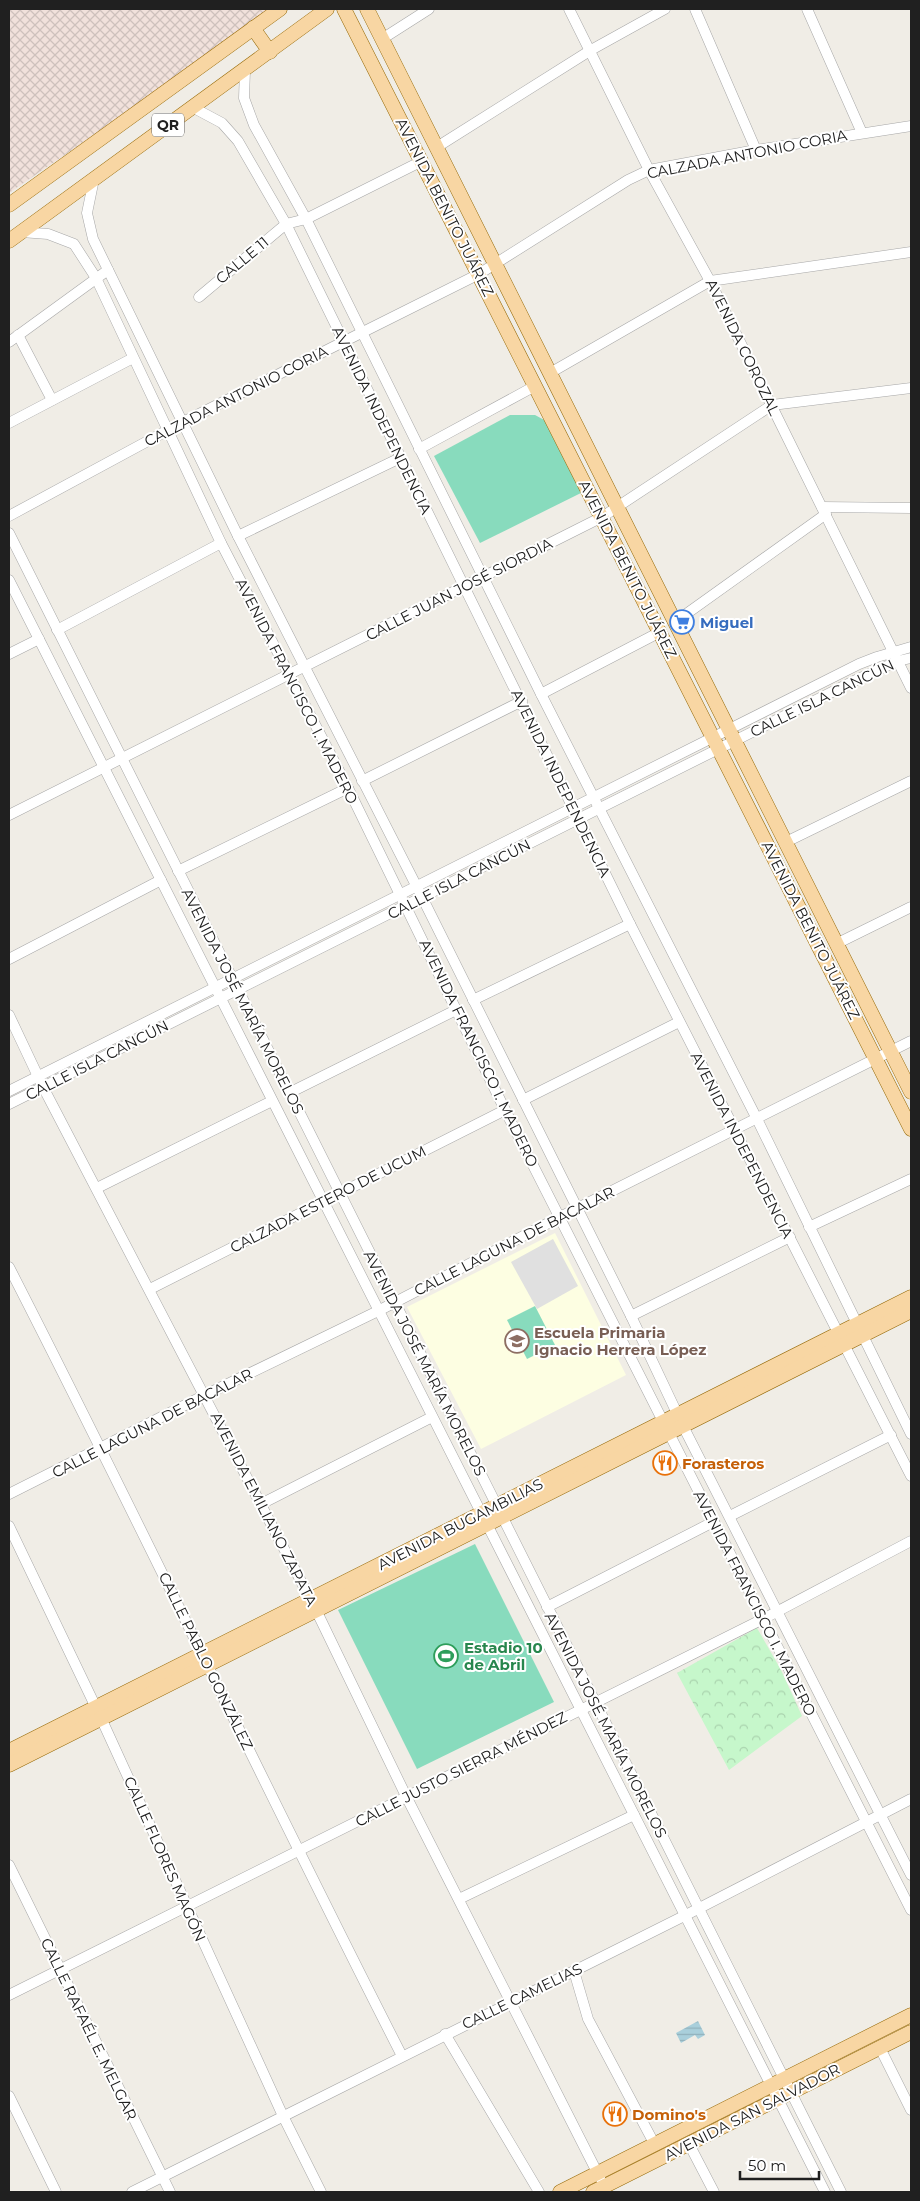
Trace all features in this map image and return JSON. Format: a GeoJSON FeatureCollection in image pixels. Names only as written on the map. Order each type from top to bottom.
{"type":"FeatureCollection","features":[{"type":"Feature","properties":{"kind":"main road","name":"QR"},"geometry":{"type":"LineString","coordinates":[[9,205],[280,9]]}},
{"type":"Feature","properties":{"kind":"main road","name":"QR"},"geometry":{"type":"LineString","coordinates":[[9,241],[327,9]]}},
{"type":"Feature","properties":{"kind":"main road","name":"AVENIDA BENITO JUÁREZ"},"geometry":{"type":"LineString","coordinates":[[344,9],[911,1129]]}},
{"type":"Feature","properties":{"kind":"main road","name":"AVENIDA BENITO JUÁREZ"},"geometry":{"type":"LineString","coordinates":[[367,9],[911,1092]]}},
{"type":"Feature","properties":{"kind":"main road"},"geometry":{"type":"LineString","coordinates":[[254,28],[270,52]]}},
{"type":"Feature","properties":{"kind":"main road","name":"AVENIDA BUGAMBILIAS"},"geometry":{"type":"LineString","coordinates":[[860,1330],[911,1297]]}},
{"type":"Feature","properties":{"kind":"main road","name":"AVENIDA BUGAMBILIAS"},"geometry":{"type":"LineString","coordinates":[[9,1765],[99,1713],[312,1605],[860,1330],[911,1311]]}},
{"type":"Feature","properties":{"kind":"main road","name":"AVENIDA BUGAMBILIAS"},"geometry":{"type":"LineString","coordinates":[[9,1751],[99,1713]]}},
{"type":"Feature","properties":{"kind":"main road","name":"AVENIDA SAN SALVADOR"},"geometry":{"type":"LineString","coordinates":[[560,2192],[911,2015]]}},
{"type":"Feature","properties":{"kind":"main road","name":"AVENIDA SAN SALVADOR"},"geometry":{"type":"LineString","coordinates":[[602,2190],[911,2032]]}},
{"type":"Feature","properties":{"kind":"street"},"geometry":{"type":"LineString","coordinates":[[382,39],[429,9]]}},
{"type":"Feature","properties":{"kind":"street","name":"AVENIDA COROZAL"},"geometry":{"type":"LineString","coordinates":[[569,9],[649,170],[710,281],[911,688]]}},
{"type":"Feature","properties":{"kind":"street"},"geometry":{"type":"LineString","coordinates":[[437,147],[591,50],[665,9]]}},
{"type":"Feature","properties":{"kind":"street"},"geometry":{"type":"LineString","coordinates":[[695,9],[756,150]]}},
{"type":"Feature","properties":{"kind":"street"},"geometry":{"type":"LineString","coordinates":[[807,9],[862,133]]}},
{"type":"Feature","properties":{"kind":"street","name":"AVENIDA INDEPENDENCIA"},"geometry":{"type":"LineString","coordinates":[[245,70],[244,98],[254,125],[306,219],[541,694],[757,1119],[910,1429]]}},
{"type":"Feature","properties":{"kind":"street","name":"AVENIDA INDEPENDENCIA"},"geometry":{"type":"LineString","coordinates":[[192,107],[222,123],[238,140],[286,224],[463,588],[522,701],[630,924],[911,1476]]}},
{"type":"Feature","properties":{"kind":"street","name":"CALZADA ANTONIO CORIA"},"geometry":{"type":"LineString","coordinates":[[9,516],[183,422],[479,274],[494,262],[628,180],[649,170],[756,150],[911,126]]}},
{"type":"Feature","properties":{"kind":"street"},"geometry":{"type":"LineString","coordinates":[[286,224],[306,219],[422,161]]}},
{"type":"Feature","properties":{"kind":"street","name":"AVENIDA FRANCISCO I. MADERO"},"geometry":{"type":"LineString","coordinates":[[94,179],[87,213],[93,239],[238,536],[422,897],[776,1611],[911,1875]]}},
{"type":"Feature","properties":{"kind":"street","name":"CALLE 11"},"geometry":{"type":"LineString","coordinates":[[199,297],[286,224]]}},
{"type":"Feature","properties":{"kind":"street","name":"AVENIDA FRANCISCO I. MADERO"},"geometry":{"type":"LineString","coordinates":[[22,232],[48,234],[74,244],[96,278],[221,543],[348,788],[505,1110],[911,1910]]}},
{"type":"Feature","properties":{"kind":"street"},"geometry":{"type":"LineString","coordinates":[[550,373],[710,281],[911,252]]}},
{"type":"Feature","properties":{"kind":"street"},"geometry":{"type":"LineString","coordinates":[[9,342],[108,270]]}},
{"type":"Feature","properties":{"kind":"street"},"geometry":{"type":"LineString","coordinates":[[18,335],[52,400]]}},
{"type":"Feature","properties":{"kind":"street"},"geometry":{"type":"LineString","coordinates":[[9,423],[133,358]]}},
{"type":"Feature","properties":{"kind":"street"},"geometry":{"type":"LineString","coordinates":[[419,449],[535,386]]}},
{"type":"Feature","properties":{"kind":"street","name":"CALLE JUAN JOSÉ SIORDIA"},"geometry":{"type":"LineString","coordinates":[[9,815],[122,760],[602,517],[772,405],[911,388]]}},
{"type":"Feature","properties":{"kind":"street"},"geometry":{"type":"LineString","coordinates":[[238,536],[400,458]]}},
{"type":"Feature","properties":{"kind":"street"},"geometry":{"type":"LineString","coordinates":[[675,622],[824,510],[911,508]]}},
{"type":"Feature","properties":{"kind":"street","name":"AVENIDA JOSÉ MARÍA MORELOS"},"geometry":{"type":"LineString","coordinates":[[9,533],[841,2192]]}},
{"type":"Feature","properties":{"kind":"street"},"geometry":{"type":"LineString","coordinates":[[57,630],[221,543]]}},
{"type":"Feature","properties":{"kind":"street","name":"AVENIDA JOSÉ MARÍA MORELOS"},"geometry":{"type":"LineString","coordinates":[[9,580],[825,2192]]}},
{"type":"Feature","properties":{"kind":"street"},"geometry":{"type":"LineString","coordinates":[[541,694],[660,632]]}},
{"type":"Feature","properties":{"kind":"street"},"geometry":{"type":"LineString","coordinates":[[9,654],[39,639]]}},
{"type":"Feature","properties":{"kind":"street","name":"CALLE ISLA CANCÚN"},"geometry":{"type":"LineString","coordinates":[[9,1091],[574,808],[858,679],[911,647]]}},
{"type":"Feature","properties":{"kind":"street","name":"CALLE ISLA CANCÚN"},"geometry":{"type":"LineString","coordinates":[[896,657],[911,658]]}},
{"type":"Feature","properties":{"kind":"street"},"geometry":{"type":"LineString","coordinates":[[362,781],[522,701]]}},
{"type":"Feature","properties":{"kind":"street","name":"CALLE ISLA CANCÚN"},"geometry":{"type":"LineString","coordinates":[[9,1104],[600,808],[716,743]]}},
{"type":"Feature","properties":{"kind":"street"},"geometry":{"type":"LineString","coordinates":[[786,842],[911,782]]}},
{"type":"Feature","properties":{"kind":"street"},"geometry":{"type":"LineString","coordinates":[[178,871],[348,788]]}},
{"type":"Feature","properties":{"kind":"street"},"geometry":{"type":"LineString","coordinates":[[9,959],[161,880]]}},
{"type":"Feature","properties":{"kind":"street"},"geometry":{"type":"LineString","coordinates":[[836,944],[911,907]]}},
{"type":"Feature","properties":{"kind":"street"},"geometry":{"type":"LineString","coordinates":[[473,1000],[630,924]]}},
{"type":"Feature","properties":{"kind":"street"},"geometry":{"type":"LineString","coordinates":[[289,1093],[456,1010]]}},
{"type":"Feature","properties":{"kind":"street","name":"AVENIDA EMILIANO ZAPATA"},"geometry":{"type":"LineString","coordinates":[[9,1016],[43,1087],[261,1504],[597,2174],[602,2190]]}},
{"type":"Feature","properties":{"kind":"street"},"geometry":{"type":"LineString","coordinates":[[523,1100],[679,1022]]}},
{"type":"Feature","properties":{"kind":"street","name":"CALLE LAGUNA DE BACALAR"},"geometry":{"type":"LineString","coordinates":[[9,1494],[205,1395],[378,1311],[560,1217],[911,1041]]}},
{"type":"Feature","properties":{"kind":"street"},"geometry":{"type":"LineString","coordinates":[[97,1188],[272,1101]]}},
{"type":"Feature","properties":{"kind":"street","name":"CALZADA ESTERO DE UCUM"},"geometry":{"type":"LineString","coordinates":[[150,1289],[505,1110]]}},
{"type":"Feature","properties":{"kind":"street"},"geometry":{"type":"LineString","coordinates":[[810,1227],[911,1179]]}},
{"type":"Feature","properties":{"kind":"street"},"geometry":{"type":"LineString","coordinates":[[631,1316],[790,1237]]}},
{"type":"Feature","properties":{"kind":"street","name":"CALLE PABLO GONZÁLEZ"},"geometry":{"type":"LineString","coordinates":[[9,1267],[102,1447],[298,1851],[402,2056]]}},
{"type":"Feature","properties":{"kind":"street"},"geometry":{"type":"LineString","coordinates":[[261,1504],[432,1417]]}},
{"type":"Feature","properties":{"kind":"street"},"geometry":{"type":"LineString","coordinates":[[730,1516],[891,1435]]}},
{"type":"Feature","properties":{"kind":"street"},"geometry":{"type":"LineString","coordinates":[[547,1607],[713,1522]]}},
{"type":"Feature","properties":{"kind":"street","name":"CALLE FLORES MAGÓN"},"geometry":{"type":"LineString","coordinates":[[9,1526],[99,1713],[283,2116],[321,2192]]}},
{"type":"Feature","properties":{"kind":"street","name":"CALLE JUSTO SIERRA MÉNDEZ"},"geometry":{"type":"LineString","coordinates":[[9,1995],[59,1968],[298,1851],[763,1618],[911,1541]]}},
{"type":"Feature","properties":{"kind":"street","name":"CALLE CAMELIAS"},"geometry":{"type":"LineString","coordinates":[[132,2192],[698,1909],[911,1799]]}},
{"type":"Feature","properties":{"kind":"street"},"geometry":{"type":"LineString","coordinates":[[459,1899],[634,1815]]}},
{"type":"Feature","properties":{"kind":"street","name":"CALLE RAFAÉL E. MELGAR"},"geometry":{"type":"LineString","coordinates":[[9,1865],[170,2192]]}},
{"type":"Feature","properties":{"kind":"street"},"geometry":{"type":"LineString","coordinates":[[574,1971],[588,2019],[655,2145]]}},
{"type":"Feature","properties":{"kind":"street"},"geometry":{"type":"LineString","coordinates":[[445,2034],[539,2192]]}},
{"type":"Feature","properties":{"kind":"street"},"geometry":{"type":"LineString","coordinates":[[880,2048],[911,2110]]}},
{"type":"Feature","properties":{"kind":"street"},"geometry":{"type":"LineString","coordinates":[[9,2096],[56,2192]]}},
{"type":"Feature","properties":{"kind":"street"},"geometry":{"type":"LineString","coordinates":[[689,2144],[714,2192]]}},
{"type":"Feature","properties":{"kind":"shaded area"},"geometry":{"type":"Polygon","coordinates":[[[9,9],[278,9],[9,193],[9,9]]]}},
{"type":"Feature","properties":{"kind":"shaded area","name":"Escuela Primaria Ignacio Herrera López"},"geometry":{"type":"Polygon","coordinates":[[[555,1233],[626,1375],[481,1449],[407,1307],[555,1233]]]}},
{"type":"Feature","properties":{"kind":"shaded area"},"geometry":{"type":"Polygon","coordinates":[[[553,1239],[578,1286],[537,1309],[511,1262],[553,1239]]]}},
{"type":"Feature","properties":{"kind":"green space"},"geometry":{"type":"Polygon","coordinates":[[[510,415],[535,415],[559,428],[589,489],[480,543],[434,456],[510,415]]]}},
{"type":"Feature","properties":{"kind":"green space"},"geometry":{"type":"Polygon","coordinates":[[[535,1306],[555,1345],[527,1359],[507,1320],[535,1306]]]}},
{"type":"Feature","properties":{"kind":"green space","name":"Estadio 10 de Abril"},"geometry":{"type":"Polygon","coordinates":[[[475,1544],[554,1702],[417,1769],[338,1610],[475,1544]]]}},
{"type":"Feature","properties":{"kind":"green space"},"geometry":{"type":"Polygon","coordinates":[[[757,1628],[781,1670],[802,1716],[729,1770],[677,1673],[757,1628]]]}},
{"type":"Feature","properties":{"kind":"water"},"geometry":{"type":"Polygon","coordinates":[[[698,2021],[705,2035],[698,2039],[695,2035],[681,2043],[676,2033],[698,2021]]]}},
{"type":"Feature","properties":{"kind":"place","name":"Miguel"},"geometry":{"type":"Point","coordinates":[682,622]}},
{"type":"Feature","properties":{"kind":"place","name":"Escuela Primaria Ignacio Herrera López"},"geometry":{"type":"Point","coordinates":[517,1341]}},
{"type":"Feature","properties":{"kind":"place","name":"Forasteros"},"geometry":{"type":"Point","coordinates":[665,1463]}},
{"type":"Feature","properties":{"kind":"place","name":"Estadio 10 de Abril"},"geometry":{"type":"Point","coordinates":[446,1656]}},
{"type":"Feature","properties":{"kind":"place","name":"Domino's"},"geometry":{"type":"Point","coordinates":[615,2114]}}]}
